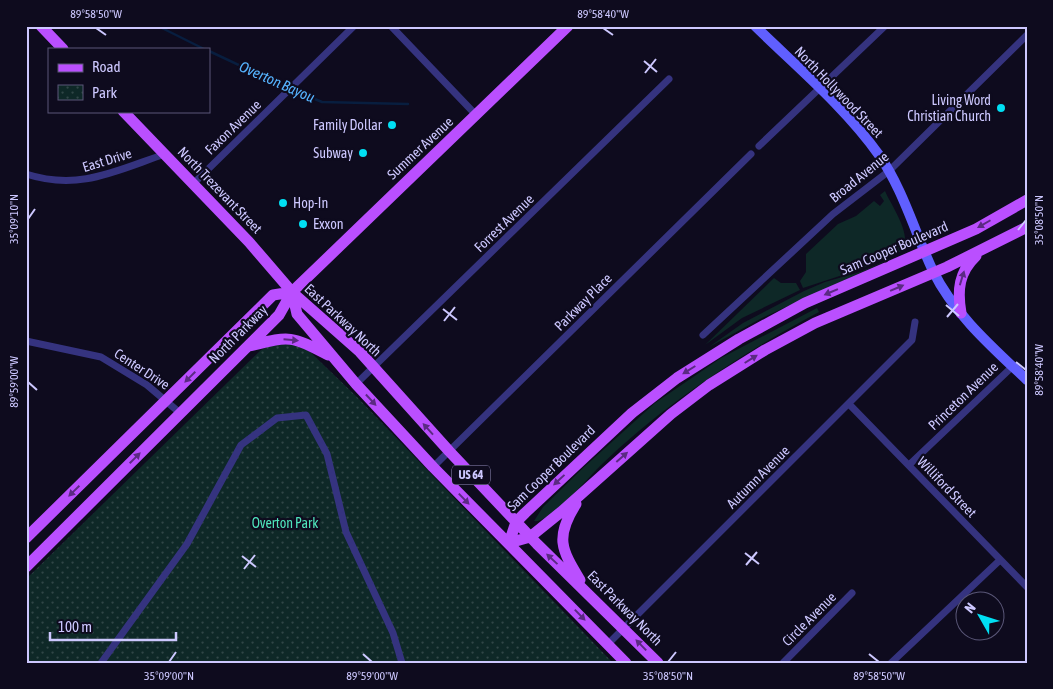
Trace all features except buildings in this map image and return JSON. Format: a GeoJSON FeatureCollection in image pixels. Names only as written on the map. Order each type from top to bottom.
{"type":"FeatureCollection","features":[{"type":"Feature","properties":{"kind":"main road"},"geometry":{"type":"LineString","coordinates":[[42,26],[62,48]]}},
{"type":"Feature","properties":{"kind":"main road","name":"Summer Avenue"},"geometry":{"type":"LineString","coordinates":[[292,292],[362,223],[478,116],[568,26]]}},
{"type":"Feature","properties":{"kind":"main road","name":"North Hollywood Street"},"geometry":{"type":"LineString","coordinates":[[755,26],[846,117],[878,154],[889,171],[934,272],[961,313],[1027,380]]}},
{"type":"Feature","properties":{"kind":"main road","name":"North Trezevant Street"},"geometry":{"type":"LineString","coordinates":[[124,112],[249,242],[292,292]]}},
{"type":"Feature","properties":{"kind":"main road","name":"Sam Cooper Boulevard"},"geometry":{"type":"LineString","coordinates":[[509,543],[516,522],[632,413],[677,378],[739,339],[805,303],[976,229],[1027,200]]}},
{"type":"Feature","properties":{"kind":"main road"},"geometry":{"type":"LineString","coordinates":[[509,543],[530,537],[664,420],[708,385],[815,323],[983,250],[1027,227]]}},
{"type":"Feature","properties":{"kind":"main road"},"geometry":{"type":"LineString","coordinates":[[961,313],[958,299],[961,277],[967,265],[983,250]]}},
{"type":"Feature","properties":{"kind":"main road","name":"East Parkway North"},"geometry":{"type":"LineString","coordinates":[[292,292],[360,352],[530,537],[624,626],[658,663]]}},
{"type":"Feature","properties":{"kind":"main road","name":"East Parkway North"},"geometry":{"type":"LineString","coordinates":[[292,292],[297,314],[356,384],[433,466],[626,663]]}},
{"type":"Feature","properties":{"kind":"main road","name":"North Parkway"},"geometry":{"type":"LineString","coordinates":[[26,567],[279,315],[292,292]]}},
{"type":"Feature","properties":{"kind":"main road","name":"North Parkway"},"geometry":{"type":"LineString","coordinates":[[26,538],[273,295],[292,292]]}},
{"type":"Feature","properties":{"kind":"main road"},"geometry":{"type":"LineString","coordinates":[[247,347],[275,339],[298,339],[332,357]]}},
{"type":"Feature","properties":{"kind":"main road"},"geometry":{"type":"LineString","coordinates":[[586,489],[566,520],[562,535],[563,548],[588,592]]}},
{"type":"Feature","properties":{"kind":"street","name":"Faxon Avenue"},"geometry":{"type":"LineString","coordinates":[[193,184],[354,26]]}},
{"type":"Feature","properties":{"kind":"street"},"geometry":{"type":"LineString","coordinates":[[391,26],[478,116]]}},
{"type":"Feature","properties":{"kind":"street"},"geometry":{"type":"LineString","coordinates":[[759,146],[820,90],[885,26]]}},
{"type":"Feature","properties":{"kind":"street","name":"Broad Avenue"},"geometry":{"type":"LineString","coordinates":[[703,335],[834,214],[889,171],[1027,35]]}},
{"type":"Feature","properties":{"kind":"street","name":"Forrest Avenue"},"geometry":{"type":"LineString","coordinates":[[356,384],[669,78]]}},
{"type":"Feature","properties":{"kind":"street","name":"East Drive"},"geometry":{"type":"LineString","coordinates":[[26,174],[48,181],[86,181],[165,154]]}},
{"type":"Feature","properties":{"kind":"street","name":"Parkway Place"},"geometry":{"type":"LineString","coordinates":[[433,466],[751,154]]}},
{"type":"Feature","properties":{"kind":"street","name":"Autumn Avenue"},"geometry":{"type":"LineString","coordinates":[[608,644],[912,340],[915,322]]}},
{"type":"Feature","properties":{"kind":"street","name":"Center Drive"},"geometry":{"type":"LineString","coordinates":[[26,341],[102,357],[148,386],[180,413]]}},
{"type":"Feature","properties":{"kind":"street","name":"Princeton Avenue"},"geometry":{"type":"LineString","coordinates":[[909,465],[1012,366]]}},
{"type":"Feature","properties":{"kind":"street","name":"Williford Street"},"geometry":{"type":"LineString","coordinates":[[849,404],[1027,587]]}},
{"type":"Feature","properties":{"kind":"street"},"geometry":{"type":"LineString","coordinates":[[101,663],[187,544],[241,445],[277,418],[306,415],[327,454],[346,532],[392,634],[402,663]]}},
{"type":"Feature","properties":{"kind":"street"},"geometry":{"type":"LineString","coordinates":[[891,663],[1000,560]]}},
{"type":"Feature","properties":{"kind":"street","name":"Circle Avenue"},"geometry":{"type":"LineString","coordinates":[[783,663],[852,593]]}},
{"type":"Feature","properties":{"kind":"green space"},"geometry":{"type":"Polygon","coordinates":[[[885,191],[903,229],[905,244],[902,251],[861,269],[803,288],[800,281],[806,272],[806,254],[838,224],[856,216],[874,201],[880,206],[884,201],[880,195],[885,191]]]}},
{"type":"Feature","properties":{"kind":"green space"},"geometry":{"type":"Polygon","coordinates":[[[899,255],[762,318],[709,347],[743,323],[804,291],[825,282],[860,272],[899,255]]]}},
{"type":"Feature","properties":{"kind":"green space"},"geometry":{"type":"Polygon","coordinates":[[[774,278],[781,283],[796,283],[800,290],[742,318],[705,345],[774,278]]]}},
{"type":"Feature","properties":{"kind":"green space"},"geometry":{"type":"Polygon","coordinates":[[[817,308],[819,312],[760,345],[677,401],[625,443],[558,508],[541,520],[534,521],[543,507],[655,403],[721,358],[817,308]]]}},
{"type":"Feature","properties":{"kind":"green space","name":"Overton Park"},"geometry":{"type":"Polygon","coordinates":[[[277,342],[304,346],[357,397],[613,663],[26,663],[26,579],[261,350],[277,342]]]}},
{"type":"Feature","properties":{"kind":"waterway","name":"Overton Bayou"},"geometry":{"type":"LineString","coordinates":[[158,26],[202,48]]}},
{"type":"Feature","properties":{"kind":"waterway","name":"Overton Bayou"},"geometry":{"type":"LineString","coordinates":[[210,51],[322,102],[408,104]]}},
{"type":"Feature","properties":{"kind":"place","name":"Living Word Christian Church"},"geometry":{"type":"Point","coordinates":[1001,108]}},
{"type":"Feature","properties":{"kind":"place","name":"Family Dollar"},"geometry":{"type":"Point","coordinates":[392,125]}},
{"type":"Feature","properties":{"kind":"place","name":"Subway"},"geometry":{"type":"Point","coordinates":[363,153]}},
{"type":"Feature","properties":{"kind":"place","name":"Hop-In"},"geometry":{"type":"Point","coordinates":[283,203]}},
{"type":"Feature","properties":{"kind":"place","name":"Exxon"},"geometry":{"type":"Point","coordinates":[303,224]}}]}
